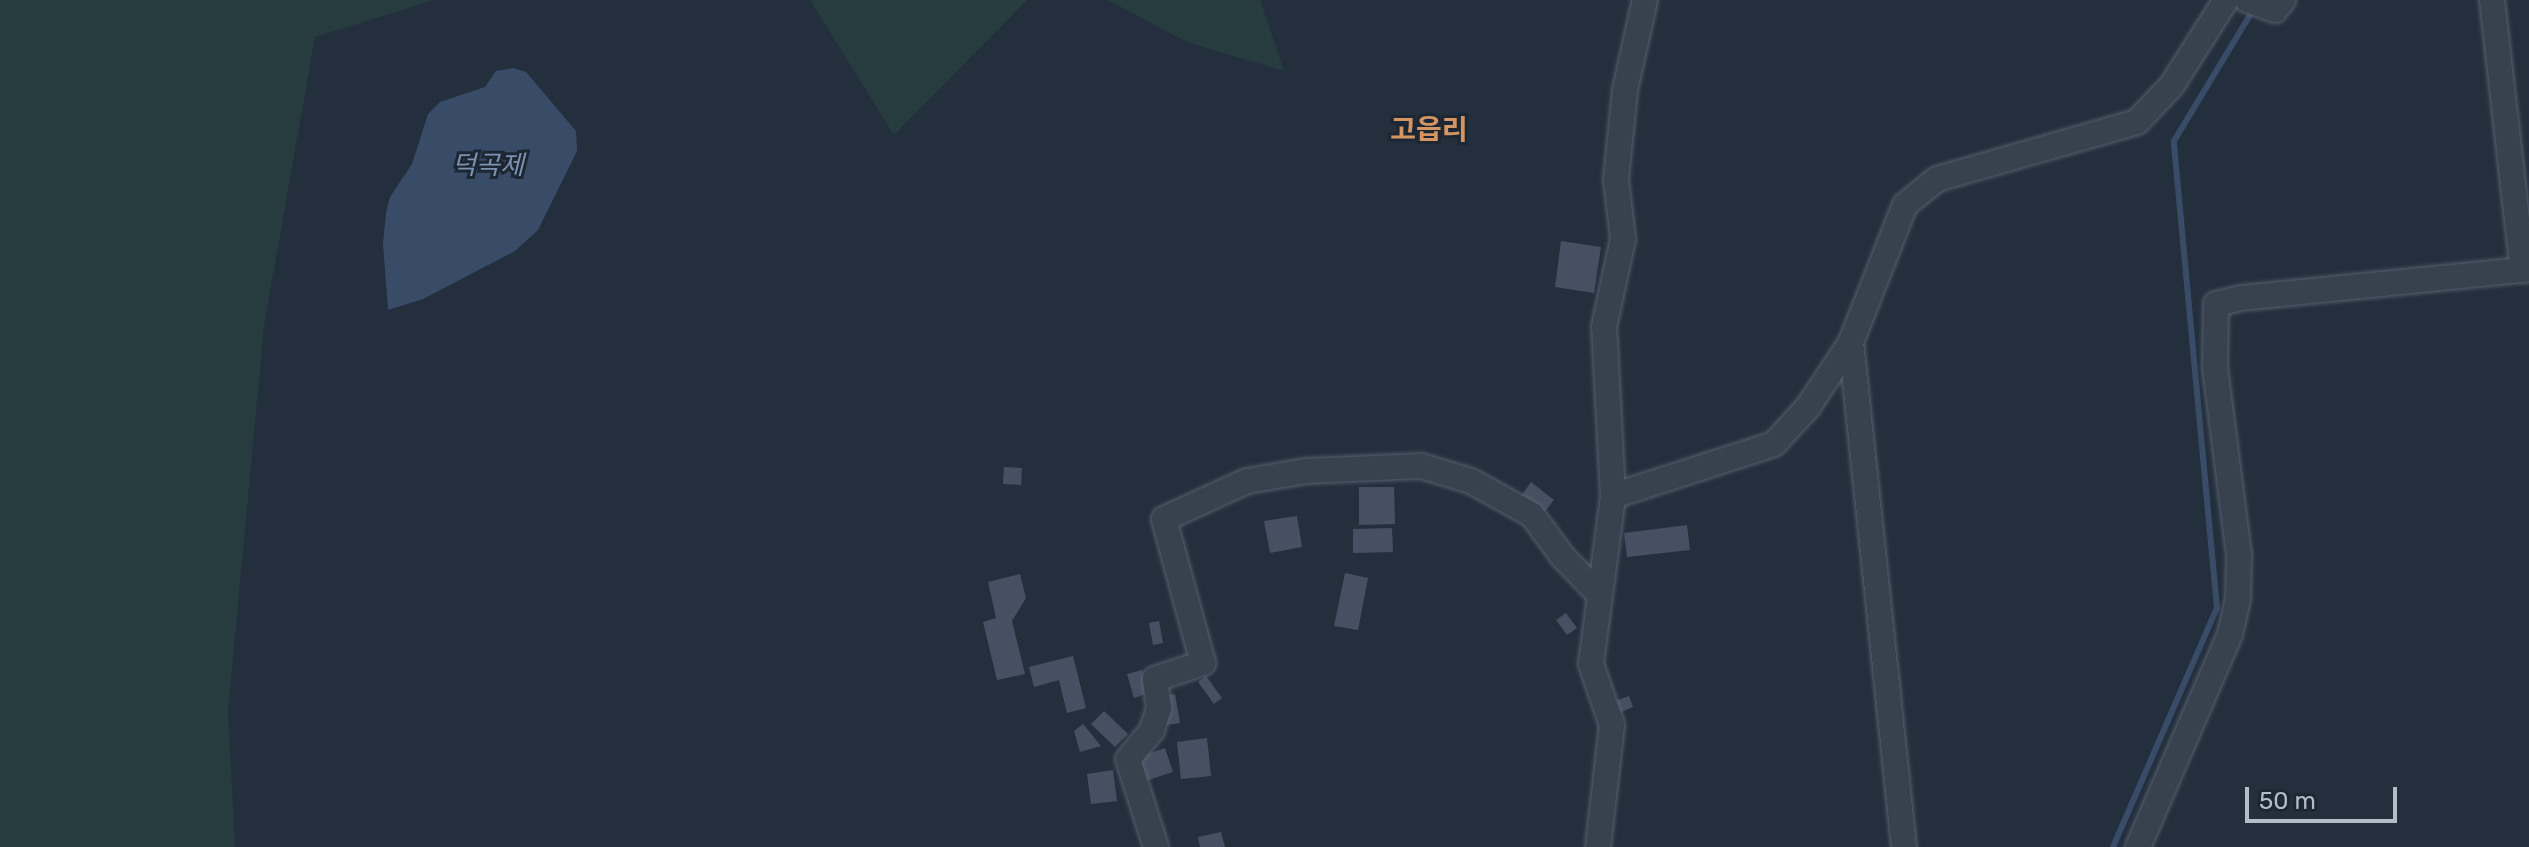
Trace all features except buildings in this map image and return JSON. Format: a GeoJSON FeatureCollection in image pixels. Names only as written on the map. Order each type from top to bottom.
{"type":"FeatureCollection","features":[{"type":"Feature","properties":{"kind":"street"},"geometry":{"type":"LineString","coordinates":[[1598,847],[1612,725],[1591,664],[1613,496],[1604,327],[1623,239],[1616,179],[1625,90],[1645,0]]}},
{"type":"Feature","properties":{"kind":"street"},"geometry":{"type":"LineString","coordinates":[[1613,496],[1774,444],[1808,407],[1851,342],[1905,205],[1937,179],[2137,122],[2172,85],[2226,0]]}},
{"type":"Feature","properties":{"kind":"street"},"geometry":{"type":"LineString","coordinates":[[2247,0],[2279,5]]}},
{"type":"Feature","properties":{"kind":"street"},"geometry":{"type":"LineString","coordinates":[[2138,847],[2230,634],[2238,599],[2239,555],[2215,367],[2216,304],[2241,298],[2526,269],[2492,0]]}},
{"type":"Feature","properties":{"kind":"street"},"geometry":{"type":"LineString","coordinates":[[1851,342],[1904,847]]}},
{"type":"Feature","properties":{"kind":"street"},"geometry":{"type":"LineString","coordinates":[[1156,847],[1128,759],[1152,730],[1156,719],[1159,708],[1155,679],[1203,663],[1164,519],[1258,479],[1307,471],[1421,466],[1471,481],[1532,515],[1563,557],[1598,593]]}},
{"type":"Feature","properties":{"kind":"green space"},"geometry":{"type":"Polygon","coordinates":[[[0,0],[434,0],[315,37],[264,326],[228,711],[235,847],[0,847],[0,0]]]}},
{"type":"Feature","properties":{"kind":"green space"},"geometry":{"type":"Polygon","coordinates":[[[810,0],[1027,0],[894,135],[810,0]]]}},
{"type":"Feature","properties":{"kind":"green space"},"geometry":{"type":"Polygon","coordinates":[[[1108,0],[1260,0],[1284,71],[1187,42],[1108,0]]]}},
{"type":"Feature","properties":{"kind":"water","name":"덕곡제"},"geometry":{"type":"Polygon","coordinates":[[[513,68],[526,72],[576,131],[577,151],[538,230],[515,251],[423,299],[388,310],[383,243],[386,213],[390,197],[412,164],[428,114],[440,102],[485,87],[496,71],[513,68]]]}},
{"type":"Feature","properties":{"kind":"waterway"},"geometry":{"type":"LineString","coordinates":[[2113,847],[2217,608],[2174,141],[2253,10]]}},
{"type":"Feature","properties":{"kind":"district","name":"고읍리"},"geometry":{"type":"Point","coordinates":[1429,130]}}]}
